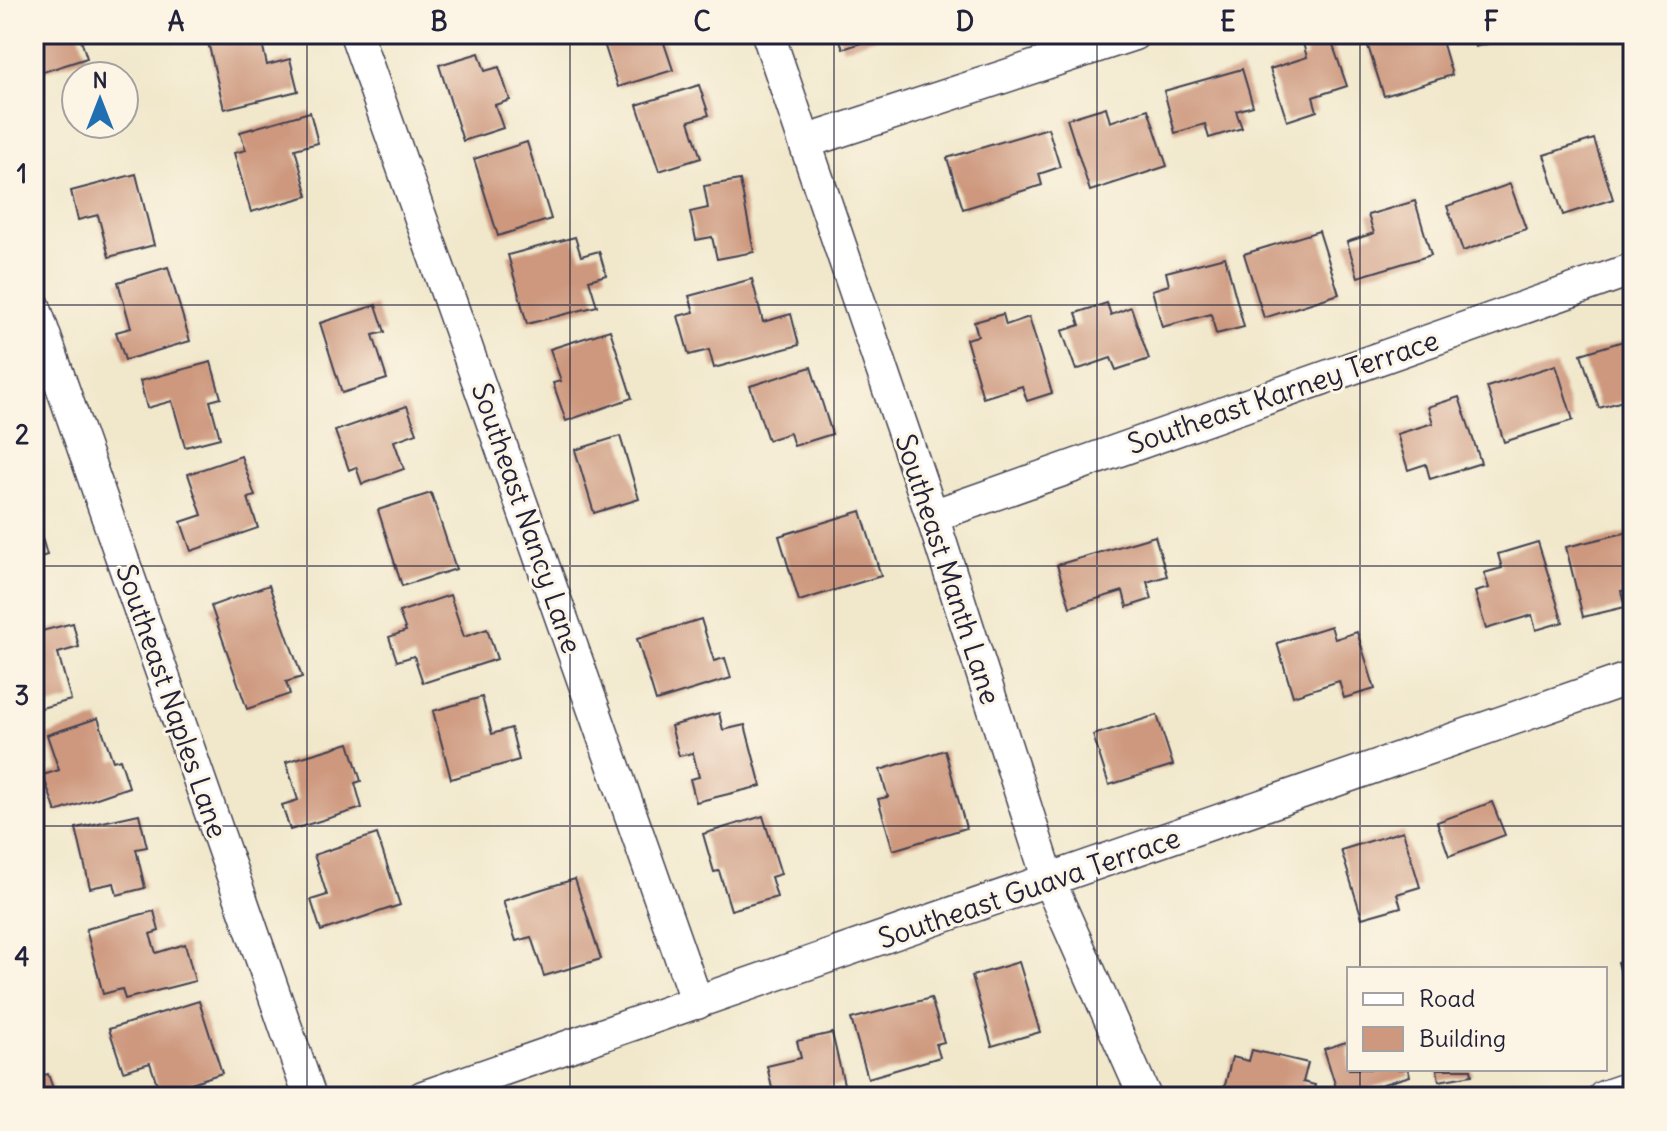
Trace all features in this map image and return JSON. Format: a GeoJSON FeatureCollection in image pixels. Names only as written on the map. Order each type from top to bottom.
{"type":"FeatureCollection","features":[{"type":"Feature","properties":{"kind":"street","name":"Southeast Nancy Lane"},"geometry":{"type":"LineString","coordinates":[[356,34],[697,1003]]}},
{"type":"Feature","properties":{"kind":"street","name":"Southeast Manth Lane"},"geometry":{"type":"LineString","coordinates":[[768,34],[932,516],[1049,881],[1145,1097]]}},
{"type":"Feature","properties":{"kind":"street"},"geometry":{"type":"LineString","coordinates":[[805,142],[1134,34]]}},
{"type":"Feature","properties":{"kind":"street","name":"Southeast Karney Terrace"},"geometry":{"type":"LineString","coordinates":[[932,516],[1633,269]]}},
{"type":"Feature","properties":{"kind":"street","name":"Southeast Naples Lane"},"geometry":{"type":"LineString","coordinates":[[34,306],[310,1097]]}},
{"type":"Feature","properties":{"kind":"street","name":"Southeast Guava Terrace"},"geometry":{"type":"LineString","coordinates":[[423,1097],[1633,677]]}},
{"type":"Feature","properties":{"kind":"street"},"geometry":{"type":"LineString","coordinates":[[1604,1097],[1633,1087]]}},
{"type":"Feature","properties":{"kind":"building"},"geometry":{"type":"Polygon","coordinates":[[[34,34],[79,34],[87,58],[60,60],[60,67],[34,75],[34,34]]]}},
{"type":"Feature","properties":{"kind":"building"},"geometry":{"type":"Polygon","coordinates":[[[241,34],[260,34],[267,65],[290,59],[298,91],[224,109],[208,42],[241,34]]]}},
{"type":"Feature","properties":{"kind":"building"},"geometry":{"type":"Polygon","coordinates":[[[601,34],[661,34],[673,70],[618,87],[601,34]]]}},
{"type":"Feature","properties":{"kind":"building"},"geometry":{"type":"Polygon","coordinates":[[[838,34],[885,34],[885,35],[843,49],[838,34]]]}},
{"type":"Feature","properties":{"kind":"building"},"geometry":{"type":"Polygon","coordinates":[[[1329,34],[1347,86],[1313,97],[1317,111],[1287,121],[1270,69],[1307,57],[1302,40],[1329,34]]]}},
{"type":"Feature","properties":{"kind":"building"},"geometry":{"type":"Polygon","coordinates":[[[1398,34],[1440,34],[1452,75],[1384,96],[1367,43],[1398,34]]]}},
{"type":"Feature","properties":{"kind":"building"},"geometry":{"type":"Polygon","coordinates":[[[1471,34],[1518,34],[1518,35],[1475,47],[1471,34]]]}},
{"type":"Feature","properties":{"kind":"building"},"geometry":{"type":"Polygon","coordinates":[[[479,53],[485,71],[499,67],[510,100],[495,105],[503,128],[463,141],[439,65],[479,53]]]}},
{"type":"Feature","properties":{"kind":"building"},"geometry":{"type":"Polygon","coordinates":[[[1242,69],[1253,106],[1236,111],[1242,128],[1209,138],[1205,124],[1175,133],[1164,91],[1242,69]]]}},
{"type":"Feature","properties":{"kind":"building"},"geometry":{"type":"Polygon","coordinates":[[[699,85],[709,115],[689,121],[701,158],[659,171],[637,105],[699,85]]]}},
{"type":"Feature","properties":{"kind":"building"},"geometry":{"type":"Polygon","coordinates":[[[1106,107],[1110,122],[1148,109],[1167,166],[1090,191],[1067,119],[1106,107]]]}},
{"type":"Feature","properties":{"kind":"building"},"geometry":{"type":"Polygon","coordinates":[[[310,112],[318,143],[295,149],[308,196],[251,212],[234,153],[246,150],[240,132],[310,112]]]}},
{"type":"Feature","properties":{"kind":"building"},"geometry":{"type":"Polygon","coordinates":[[[1048,128],[1060,167],[1039,174],[1042,185],[963,209],[947,158],[1048,128]]]}},
{"type":"Feature","properties":{"kind":"building"},"geometry":{"type":"Polygon","coordinates":[[[1594,139],[1613,199],[1563,215],[1544,155],[1594,139]]]}},
{"type":"Feature","properties":{"kind":"building"},"geometry":{"type":"Polygon","coordinates":[[[527,142],[551,219],[498,236],[474,159],[527,142]]]}},
{"type":"Feature","properties":{"kind":"building"},"geometry":{"type":"Polygon","coordinates":[[[136,174],[154,245],[109,257],[98,215],[78,220],[71,191],[136,174]]]}},
{"type":"Feature","properties":{"kind":"building"},"geometry":{"type":"Polygon","coordinates":[[[740,180],[754,252],[717,259],[712,237],[696,240],[690,212],[708,208],[704,186],[740,180]]]}},
{"type":"Feature","properties":{"kind":"building"},"geometry":{"type":"Polygon","coordinates":[[[1510,184],[1526,229],[1463,251],[1447,206],[1510,184]]]}},
{"type":"Feature","properties":{"kind":"building"},"geometry":{"type":"Polygon","coordinates":[[[1415,201],[1431,255],[1358,277],[1347,242],[1374,233],[1368,215],[1415,201]]]}},
{"type":"Feature","properties":{"kind":"building"},"geometry":{"type":"Polygon","coordinates":[[[1319,231],[1339,294],[1264,318],[1244,254],[1319,231]]]}},
{"type":"Feature","properties":{"kind":"building"},"geometry":{"type":"Polygon","coordinates":[[[575,237],[581,256],[599,251],[606,275],[589,280],[597,306],[527,324],[508,255],[575,237]]]}},
{"type":"Feature","properties":{"kind":"building"},"geometry":{"type":"Polygon","coordinates":[[[1225,257],[1244,327],[1216,334],[1211,314],[1162,327],[1152,290],[1169,285],[1166,272],[1225,257]]]}},
{"type":"Feature","properties":{"kind":"building"},"geometry":{"type":"Polygon","coordinates":[[[168,267],[190,341],[125,360],[116,332],[131,328],[118,282],[168,267]]]}},
{"type":"Feature","properties":{"kind":"building"},"geometry":{"type":"Polygon","coordinates":[[[752,279],[763,322],[791,314],[799,345],[714,368],[709,350],[689,355],[678,316],[694,312],[689,296],[752,279]]]}},
{"type":"Feature","properties":{"kind":"building"},"geometry":{"type":"Polygon","coordinates":[[[1107,303],[1111,315],[1131,307],[1149,359],[1116,370],[1111,358],[1076,370],[1062,331],[1080,325],[1076,313],[1107,303]]]}},
{"type":"Feature","properties":{"kind":"building"},"geometry":{"type":"Polygon","coordinates":[[[376,305],[385,332],[373,335],[387,379],[342,393],[320,323],[376,305]]]}},
{"type":"Feature","properties":{"kind":"building"},"geometry":{"type":"Polygon","coordinates":[[[1003,314],[1006,325],[1029,317],[1052,393],[1027,401],[1022,386],[983,398],[966,339],[978,336],[974,322],[1003,314]]]}},
{"type":"Feature","properties":{"kind":"building"},"geometry":{"type":"Polygon","coordinates":[[[610,330],[632,398],[566,421],[553,383],[561,381],[550,349],[610,330]]]}},
{"type":"Feature","properties":{"kind":"building"},"geometry":{"type":"Polygon","coordinates":[[[1633,338],[1633,398],[1599,408],[1581,354],[1633,338]]]}},
{"type":"Feature","properties":{"kind":"building"},"geometry":{"type":"Polygon","coordinates":[[[211,362],[221,398],[210,401],[220,438],[185,447],[172,401],[147,408],[140,381],[211,362]]]}},
{"type":"Feature","properties":{"kind":"building"},"geometry":{"type":"Polygon","coordinates":[[[1556,365],[1573,420],[1504,442],[1487,387],[1556,365]]]}},
{"type":"Feature","properties":{"kind":"building"},"geometry":{"type":"Polygon","coordinates":[[[811,367],[832,434],[794,446],[790,433],[768,440],[750,386],[811,367]]]}},
{"type":"Feature","properties":{"kind":"building"},"geometry":{"type":"Polygon","coordinates":[[[1459,397],[1481,463],[1430,479],[1426,464],[1408,470],[1397,434],[1433,423],[1428,407],[1459,397]]]}},
{"type":"Feature","properties":{"kind":"building"},"geometry":{"type":"Polygon","coordinates":[[[407,406],[417,433],[394,441],[404,469],[362,484],[356,467],[349,470],[335,431],[407,406]]]}},
{"type":"Feature","properties":{"kind":"building"},"geometry":{"type":"Polygon","coordinates":[[[620,436],[639,499],[594,513],[575,450],[620,436]]]}},
{"type":"Feature","properties":{"kind":"building"},"geometry":{"type":"Polygon","coordinates":[[[241,456],[255,496],[248,498],[258,528],[191,551],[181,522],[202,515],[188,474],[241,456]]]}},
{"type":"Feature","properties":{"kind":"building"},"geometry":{"type":"Polygon","coordinates":[[[431,493],[456,569],[402,586],[378,510],[431,493]]]}},
{"type":"Feature","properties":{"kind":"building"},"geometry":{"type":"Polygon","coordinates":[[[861,511],[881,576],[799,601],[779,536],[861,511]]]}},
{"type":"Feature","properties":{"kind":"building"},"geometry":{"type":"Polygon","coordinates":[[[40,531],[47,555],[34,559],[34,532],[40,531]]]}},
{"type":"Feature","properties":{"kind":"building"},"geometry":{"type":"Polygon","coordinates":[[[1633,531],[1633,589],[1621,591],[1625,607],[1583,617],[1566,547],[1633,531]]]}},
{"type":"Feature","properties":{"kind":"building"},"geometry":{"type":"Polygon","coordinates":[[[1155,536],[1167,576],[1147,582],[1152,599],[1127,607],[1123,591],[1070,607],[1057,565],[1155,536]]]}},
{"type":"Feature","properties":{"kind":"building"},"geometry":{"type":"Polygon","coordinates":[[[1538,542],[1563,622],[1536,630],[1532,615],[1486,629],[1475,592],[1489,588],[1484,573],[1502,568],[1498,554],[1538,542]]]}},
{"type":"Feature","properties":{"kind":"building"},"geometry":{"type":"Polygon","coordinates":[[[269,585],[302,677],[286,682],[290,694],[247,709],[211,606],[269,585]]]}},
{"type":"Feature","properties":{"kind":"building"},"geometry":{"type":"Polygon","coordinates":[[[450,595],[464,637],[487,629],[497,659],[423,683],[414,656],[397,661],[389,637],[406,631],[399,612],[450,595]]]}},
{"type":"Feature","properties":{"kind":"building"},"geometry":{"type":"Polygon","coordinates":[[[701,619],[714,661],[725,658],[731,678],[656,701],[637,639],[701,619]]]}},
{"type":"Feature","properties":{"kind":"building"},"geometry":{"type":"Polygon","coordinates":[[[73,623],[79,647],[58,653],[71,700],[34,710],[34,633],[73,623]]]}},
{"type":"Feature","properties":{"kind":"building"},"geometry":{"type":"Polygon","coordinates":[[[1331,626],[1335,639],[1357,632],[1375,689],[1344,698],[1339,681],[1293,696],[1277,643],[1331,626]]]}},
{"type":"Feature","properties":{"kind":"building"},"geometry":{"type":"Polygon","coordinates":[[[482,697],[492,734],[511,728],[519,760],[451,779],[433,711],[482,697]]]}},
{"type":"Feature","properties":{"kind":"building"},"geometry":{"type":"Polygon","coordinates":[[[719,713],[723,730],[745,725],[761,786],[696,802],[690,779],[699,777],[693,753],[679,756],[671,726],[719,713]]]}},
{"type":"Feature","properties":{"kind":"building"},"geometry":{"type":"Polygon","coordinates":[[[1157,715],[1173,765],[1109,785],[1093,735],[1157,715]]]}},
{"type":"Feature","properties":{"kind":"building"},"geometry":{"type":"Polygon","coordinates":[[[98,718],[113,761],[120,759],[129,787],[56,812],[43,775],[59,770],[47,735],[98,718]]]}},
{"type":"Feature","properties":{"kind":"building"},"geometry":{"type":"Polygon","coordinates":[[[349,743],[361,781],[355,783],[362,808],[290,830],[282,805],[298,800],[286,762],[349,743]]]}},
{"type":"Feature","properties":{"kind":"building"},"geometry":{"type":"Polygon","coordinates":[[[945,750],[966,828],[893,850],[878,799],[888,797],[880,770],[945,750]]]}},
{"type":"Feature","properties":{"kind":"building"},"geometry":{"type":"Polygon","coordinates":[[[1492,802],[1505,835],[1449,856],[1437,822],[1492,802]]]}},
{"type":"Feature","properties":{"kind":"building"},"geometry":{"type":"Polygon","coordinates":[[[139,814],[147,847],[136,849],[145,888],[117,895],[114,883],[90,888],[76,828],[139,814]]]}},
{"type":"Feature","properties":{"kind":"building"},"geometry":{"type":"Polygon","coordinates":[[[763,816],[781,874],[771,877],[777,897],[731,910],[719,871],[714,872],[703,834],[763,816]]]}},
{"type":"Feature","properties":{"kind":"building"},"geometry":{"type":"Polygon","coordinates":[[[1403,831],[1420,887],[1397,894],[1401,907],[1362,918],[1341,850],[1403,831]]]}},
{"type":"Feature","properties":{"kind":"building"},"geometry":{"type":"Polygon","coordinates":[[[377,834],[400,905],[321,931],[311,900],[327,895],[314,855],[377,834]]]}},
{"type":"Feature","properties":{"kind":"building"},"geometry":{"type":"Polygon","coordinates":[[[575,879],[601,959],[544,976],[531,937],[516,941],[503,901],[575,879]]]}},
{"type":"Feature","properties":{"kind":"building"},"geometry":{"type":"Polygon","coordinates":[[[154,911],[159,931],[150,934],[156,953],[185,944],[195,981],[125,999],[122,989],[103,994],[86,929],[154,911]]]}},
{"type":"Feature","properties":{"kind":"building"},"geometry":{"type":"Polygon","coordinates":[[[1633,958],[1633,1008],[1630,1009],[1618,962],[1633,958]]]}},
{"type":"Feature","properties":{"kind":"building"},"geometry":{"type":"Polygon","coordinates":[[[1019,962],[1040,1032],[992,1046],[972,976],[1019,962]]]}},
{"type":"Feature","properties":{"kind":"building"},"geometry":{"type":"Polygon","coordinates":[[[931,998],[944,1042],[936,1044],[940,1057],[868,1078],[851,1019],[931,998]]]}},
{"type":"Feature","properties":{"kind":"building"},"geometry":{"type":"Polygon","coordinates":[[[199,1001],[222,1073],[160,1093],[150,1063],[123,1071],[109,1029],[199,1001]]]}},
{"type":"Feature","properties":{"kind":"building"},"geometry":{"type":"Polygon","coordinates":[[[832,1033],[844,1084],[827,1088],[829,1097],[774,1097],[767,1066],[801,1058],[797,1041],[832,1033]]]}},
{"type":"Feature","properties":{"kind":"building"},"geometry":{"type":"Polygon","coordinates":[[[1347,1042],[1347,1071],[1409,1071],[1410,1076],[1370,1088],[1372,1097],[1339,1097],[1324,1049],[1347,1042]]]}},
{"type":"Feature","properties":{"kind":"building"},"geometry":{"type":"Polygon","coordinates":[[[1252,1050],[1308,1063],[1303,1082],[1315,1085],[1312,1097],[1222,1097],[1232,1057],[1249,1061],[1252,1050]]]}},
{"type":"Feature","properties":{"kind":"building"},"geometry":{"type":"Polygon","coordinates":[[[1437,1071],[1471,1071],[1472,1075],[1439,1081],[1437,1071]]]}},
{"type":"Feature","properties":{"kind":"building"},"geometry":{"type":"Polygon","coordinates":[[[48,1074],[56,1097],[34,1097],[34,1078],[48,1074]]]}}]}
